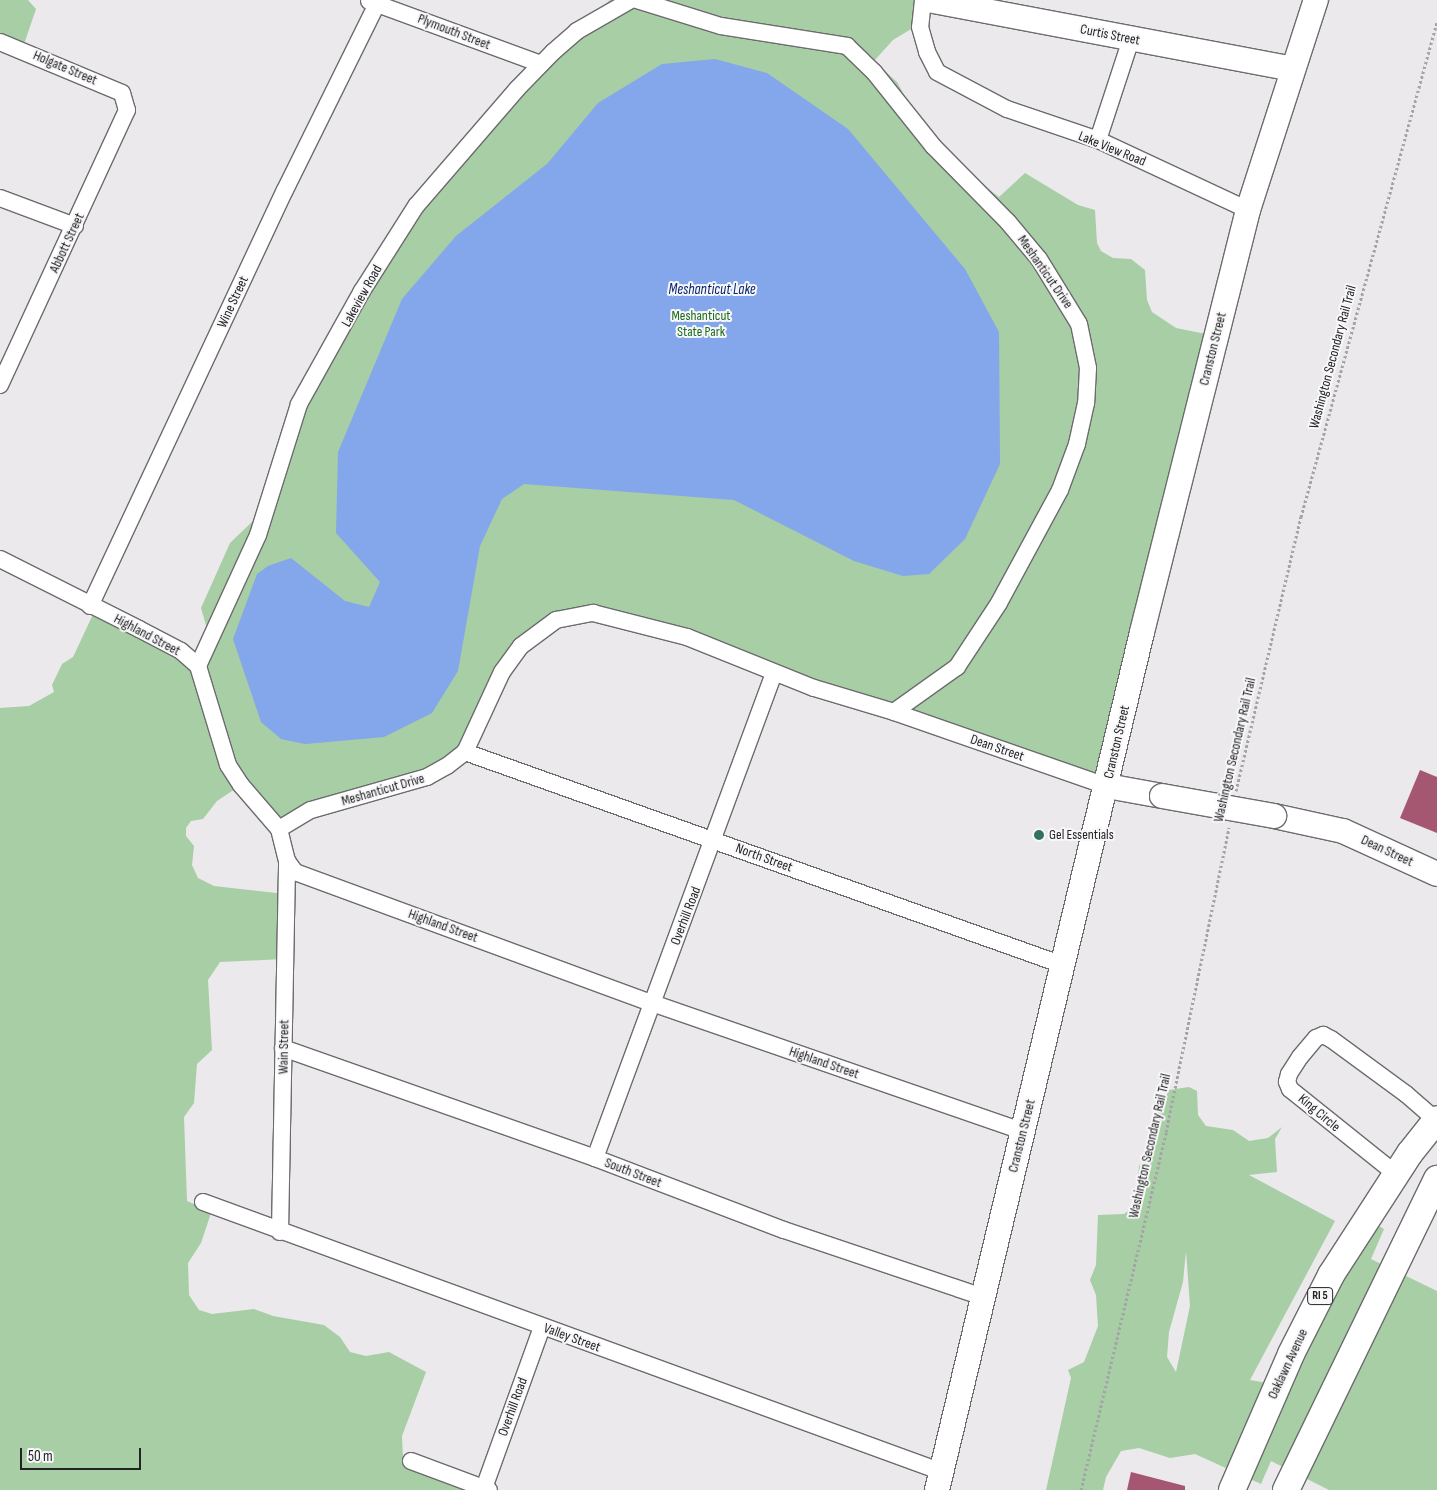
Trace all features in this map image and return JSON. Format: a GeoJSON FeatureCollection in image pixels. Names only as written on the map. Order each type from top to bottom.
{"type":"FeatureCollection","features":[{"type":"Feature","properties":{"kind":"main road","name":"Oaklawn Avenue"},"geometry":{"type":"LineString","coordinates":[[1232,1490],[1317,1300],[1396,1174],[1436,1120]]}},
{"type":"Feature","properties":{"kind":"main road"},"geometry":{"type":"LineString","coordinates":[[1286,1490],[1437,1178]]}},
{"type":"Feature","properties":{"kind":"street","name":"Lakeview Road"},"geometry":{"type":"LineString","coordinates":[[198,666],[258,535],[299,404],[362,291],[428,190],[541,64],[577,31],[631,0]]}},
{"type":"Feature","properties":{"kind":"street","name":"Meshanticut Drive"},"geometry":{"type":"LineString","coordinates":[[637,0],[721,26],[847,46],[874,72],[933,146],[1033,252],[1079,324],[1088,368],[1086,403],[1077,444],[1060,490],[999,603],[957,666],[894,712]]}},
{"type":"Feature","properties":{"kind":"street","name":"Lake View Road"},"geometry":{"type":"LineString","coordinates":[[923,0],[920,27],[927,52],[937,72],[1007,109],[1098,140],[1248,210]]}},
{"type":"Feature","properties":{"kind":"street","name":"Curtis Street"},"geometry":{"type":"LineString","coordinates":[[928,0],[1293,69]]}},
{"type":"Feature","properties":{"kind":"street","name":"Cranston Street"},"geometry":{"type":"LineString","coordinates":[[940,1481],[983,1297],[1248,210],[1316,0]]}},
{"type":"Feature","properties":{"kind":"street","name":"Plymouth Street"},"geometry":{"type":"LineString","coordinates":[[374,1],[541,64]]}},
{"type":"Feature","properties":{"kind":"street","name":"Wine Street"},"geometry":{"type":"LineString","coordinates":[[90,606],[374,1]]}},
{"type":"Feature","properties":{"kind":"street"},"geometry":{"type":"LineString","coordinates":[[1098,140],[1131,39]]}},
{"type":"Feature","properties":{"kind":"street","name":"Holgate Street"},"geometry":{"type":"LineString","coordinates":[[0,42],[122,93],[126,99]]}},
{"type":"Feature","properties":{"kind":"street","name":"Abbott Street"},"geometry":{"type":"LineString","coordinates":[[0,386],[124,121],[126,99]]}},
{"type":"Feature","properties":{"kind":"street"},"geometry":{"type":"LineString","coordinates":[[0,198],[75,226]]}},
{"type":"Feature","properties":{"kind":"street","name":"Highland Street"},"geometry":{"type":"LineString","coordinates":[[0,559],[181,651],[198,666]]}},
{"type":"Feature","properties":{"kind":"street","name":"Dean Street"},"geometry":{"type":"LineString","coordinates":[[465,752],[502,672],[531,636],[561,618],[593,613],[687,637],[774,673],[894,712],[1107,786],[1274,816],[1343,831],[1437,874]]}},
{"type":"Feature","properties":{"kind":"street"},"geometry":{"type":"LineString","coordinates":[[198,666],[228,765],[279,829],[287,862]]}},
{"type":"Feature","properties":{"kind":"street","name":"Overhill Road"},"geometry":{"type":"LineString","coordinates":[[595,1158],[652,1002],[715,840],[774,673]]}},
{"type":"Feature","properties":{"kind":"street","name":"Meshanticut Drive"},"geometry":{"type":"LineString","coordinates":[[279,829],[312,810],[427,778],[465,752]]}},
{"type":"Feature","properties":{"kind":"street","name":"North Street"},"geometry":{"type":"LineString","coordinates":[[465,752],[1064,965]]}},
{"type":"Feature","properties":{"kind":"street","name":"Highland Street"},"geometry":{"type":"LineString","coordinates":[[287,862],[295,872],[652,1002],[1024,1132]]}},
{"type":"Feature","properties":{"kind":"street","name":"Wain Street"},"geometry":{"type":"LineString","coordinates":[[280,1232],[287,862]]}},
{"type":"Feature","properties":{"kind":"street","name":"King Circle"},"geometry":{"type":"LineString","coordinates":[[1396,1174],[1290,1089],[1287,1082],[1289,1074],[1300,1057],[1316,1038],[1323,1035],[1406,1094],[1436,1120]]}},
{"type":"Feature","properties":{"kind":"street","name":"South Street"},"geometry":{"type":"LineString","coordinates":[[284,1048],[595,1158],[784,1230],[983,1297]]}},
{"type":"Feature","properties":{"kind":"street","name":"Valley Street"},"geometry":{"type":"LineString","coordinates":[[203,1202],[280,1232],[542,1327],[940,1481]]}},
{"type":"Feature","properties":{"kind":"street","name":"Overhill Road"},"geometry":{"type":"LineString","coordinates":[[486,1489],[542,1327]]}},
{"type":"Feature","properties":{"kind":"street"},"geometry":{"type":"LineString","coordinates":[[411,1461],[486,1489]]}},
{"type":"Feature","properties":{"kind":"path","name":"Washington Secondary Rail Trail"},"geometry":{"type":"LineString","coordinates":[[1236,796],[1301,517],[1437,22]]}},
{"type":"Feature","properties":{"kind":"path","name":"Washington Secondary Rail Trail"},"geometry":{"type":"LineString","coordinates":[[1081,1490],[1166,1132],[1230,824]]}},
{"type":"Feature","properties":{"kind":"green space"},"geometry":{"type":"Polygon","coordinates":[[[0,0],[28,0],[36,9],[23,47],[0,40],[0,0]]]}},
{"type":"Feature","properties":{"kind":"green space","name":"Meshanticut State Park"},"geometry":{"type":"Polygon","coordinates":[[[610,0],[924,0],[921,23],[893,40],[874,61],[897,82],[930,142],[999,197],[1025,173],[1078,205],[1095,210],[1097,243],[1101,251],[1113,258],[1131,259],[1145,270],[1147,300],[1152,312],[1176,328],[1216,336],[1108,779],[596,612],[532,634],[470,744],[447,764],[281,826],[238,787],[217,801],[203,819],[191,821],[186,828],[186,836],[194,846],[192,865],[198,878],[214,886],[285,894],[283,959],[220,962],[208,980],[212,1050],[197,1064],[194,1103],[184,1117],[187,1201],[210,1211],[210,1216],[201,1243],[188,1263],[189,1295],[199,1310],[212,1314],[254,1309],[273,1316],[324,1325],[340,1337],[350,1352],[366,1356],[389,1352],[426,1372],[402,1436],[403,1459],[470,1490],[0,1490],[0,708],[29,706],[54,692],[52,685],[62,664],[73,657],[96,608],[195,661],[210,639],[201,608],[230,543],[257,517],[299,403],[374,271],[537,68],[610,0]]]}},
{"type":"Feature","properties":{"kind":"green space"},"geometry":{"type":"Polygon","coordinates":[[[1189,1087],[1197,1091],[1198,1115],[1206,1126],[1233,1130],[1249,1141],[1268,1138],[1282,1127],[1275,1139],[1277,1172],[1249,1175],[1335,1221],[1250,1380],[1274,1384],[1369,1220],[1384,1229],[1371,1259],[1437,1291],[1437,1490],[1329,1490],[1271,1461],[1261,1484],[1195,1454],[1170,1458],[1139,1448],[1121,1451],[1106,1477],[1103,1490],[1046,1490],[1071,1378],[1068,1370],[1084,1362],[1098,1326],[1096,1295],[1090,1280],[1096,1265],[1098,1215],[1124,1214],[1136,1205],[1139,1166],[1149,1156],[1154,1118],[1169,1090],[1189,1087]],[[1186,1251],[1183,1282],[1169,1332],[1167,1357],[1176,1372],[1190,1306],[1186,1251]]]}},
{"type":"Feature","properties":{"kind":"water","name":"Meshanticut Lake"},"geometry":{"type":"Polygon","coordinates":[[[715,59],[767,73],[848,129],[965,269],[999,332],[1000,464],[965,539],[929,574],[903,576],[854,561],[734,500],[524,484],[502,499],[480,546],[458,671],[432,713],[384,737],[305,744],[281,739],[261,722],[233,639],[257,574],[268,566],[291,558],[345,601],[369,607],[380,582],[336,533],[338,452],[402,299],[456,236],[547,164],[598,103],[662,64],[715,59]]]}},
{"type":"Feature","properties":{"kind":"building"},"geometry":{"type":"Polygon","coordinates":[[[1420,770],[1437,777],[1437,833],[1400,818],[1420,770]]]}},
{"type":"Feature","properties":{"kind":"building"},"geometry":{"type":"Polygon","coordinates":[[[1131,1472],[1185,1486],[1185,1490],[1127,1490],[1131,1472]]]}},
{"type":"Feature","properties":{"kind":"place","name":"Gel Essentials"},"geometry":{"type":"Point","coordinates":[1039,835]}}]}
